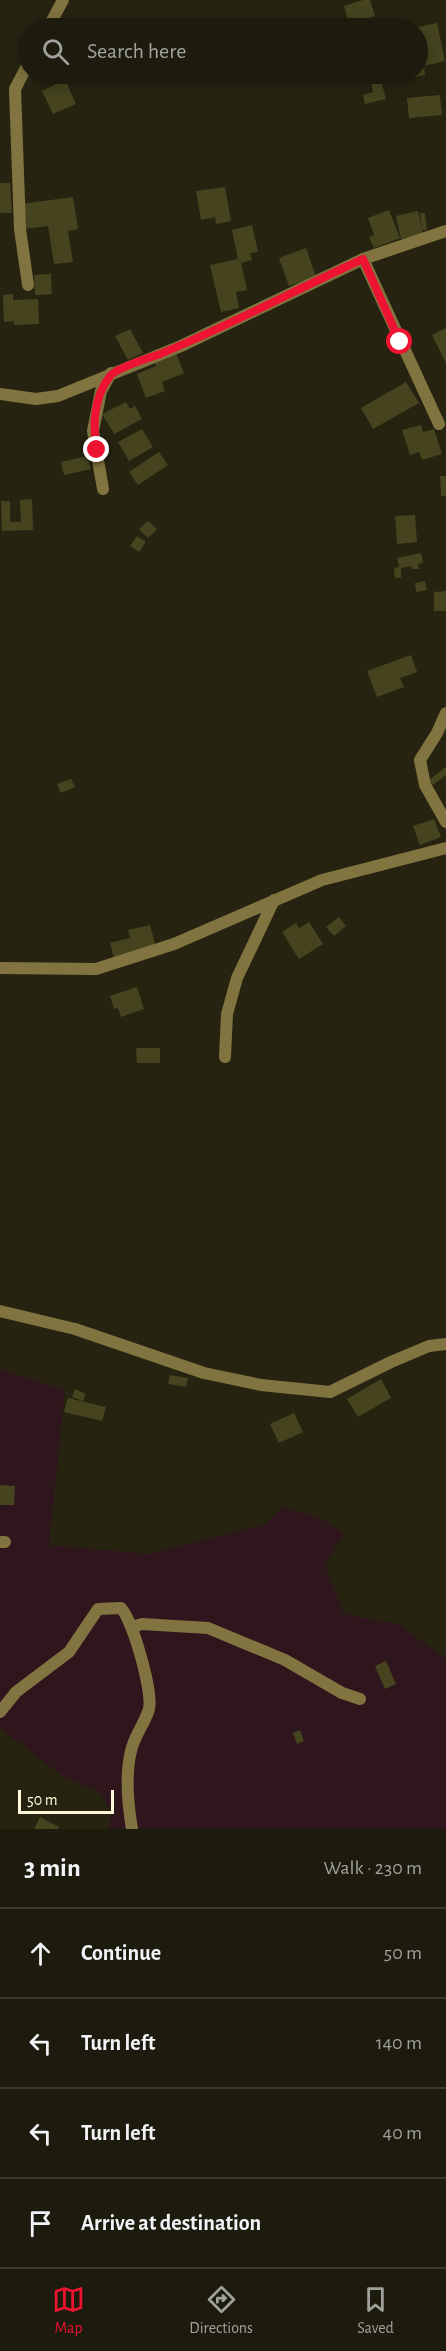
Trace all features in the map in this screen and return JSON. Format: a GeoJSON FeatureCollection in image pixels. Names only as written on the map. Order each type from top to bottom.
{"type":"FeatureCollection","features":[{"type":"Feature","properties":{"kind":"street"},"geometry":{"type":"LineString","coordinates":[[53,18],[63,0]]}},
{"type":"Feature","properties":{"kind":"street"},"geometry":{"type":"LineString","coordinates":[[18,83],[15,89],[20,229],[28,285]]}},
{"type":"Feature","properties":{"kind":"street"},"geometry":{"type":"LineString","coordinates":[[0,394],[36,399],[58,396],[181,346],[363,259],[446,231]]}},
{"type":"Feature","properties":{"kind":"street"},"geometry":{"type":"LineString","coordinates":[[363,259],[439,424]]}},
{"type":"Feature","properties":{"kind":"street"},"geometry":{"type":"LineString","coordinates":[[103,489],[93,431],[101,391],[111,373]]}},
{"type":"Feature","properties":{"kind":"street"},"geometry":{"type":"LineString","coordinates":[[446,713],[437,733],[420,760],[425,785],[446,822]]}},
{"type":"Feature","properties":{"kind":"street"},"geometry":{"type":"LineString","coordinates":[[0,968],[96,969],[174,944],[322,880],[446,848]]}},
{"type":"Feature","properties":{"kind":"street"},"geometry":{"type":"LineString","coordinates":[[225,1057],[227,1014],[237,978],[274,900]]}},
{"type":"Feature","properties":{"kind":"street"},"geometry":{"type":"LineString","coordinates":[[0,1311],[75,1329],[204,1373],[261,1385],[330,1392],[429,1346],[446,1344]]}},
{"type":"Feature","properties":{"kind":"street"},"geometry":{"type":"LineString","coordinates":[[0,1712],[16,1692],[69,1652],[98,1609],[121,1608],[128,1615],[140,1649],[150,1707],[131,1751],[127,1804],[132,1829]]}},
{"type":"Feature","properties":{"kind":"street"},"geometry":{"type":"LineString","coordinates":[[132,1627],[142,1624],[208,1628],[285,1660],[342,1693],[360,1699]]}},
{"type":"Feature","properties":{"kind":"shaded area"},"geometry":{"type":"Polygon","coordinates":[[[0,1369],[65,1390],[49,1545],[149,1554],[265,1524],[283,1507],[320,1518],[344,1533],[325,1566],[344,1614],[398,1624],[446,1659],[446,1829],[109,1829],[112,1814],[99,1791],[65,1778],[0,1728],[0,1369]]]}},
{"type":"Feature","properties":{"kind":"building"},"geometry":{"type":"Polygon","coordinates":[[[370,0],[375,16],[347,18],[344,6],[370,0]]]}},
{"type":"Feature","properties":{"kind":"building"},"geometry":{"type":"Polygon","coordinates":[[[437,23],[445,61],[428,65],[428,25],[437,23]]]}},
{"type":"Feature","properties":{"kind":"building"},"geometry":{"type":"Polygon","coordinates":[[[57,84],[67,84],[76,104],[53,114],[42,91],[57,84]]]}},
{"type":"Feature","properties":{"kind":"building"},"geometry":{"type":"Polygon","coordinates":[[[371,84],[382,84],[386,99],[365,104],[363,95],[373,92],[371,84]]]}},
{"type":"Feature","properties":{"kind":"building"},"geometry":{"type":"Polygon","coordinates":[[[440,95],[442,115],[409,118],[407,98],[440,95]]]}},
{"type":"Feature","properties":{"kind":"building"},"geometry":{"type":"Polygon","coordinates":[[[0,183],[10,183],[12,213],[0,213],[0,183]]]}},
{"type":"Feature","properties":{"kind":"building"},"geometry":{"type":"Polygon","coordinates":[[[225,187],[231,221],[216,224],[215,217],[201,220],[196,191],[225,187]]]}},
{"type":"Feature","properties":{"kind":"building"},"geometry":{"type":"Polygon","coordinates":[[[73,197],[78,229],[68,231],[73,262],[54,264],[48,226],[24,229],[21,204],[73,197]]]}},
{"type":"Feature","properties":{"kind":"building"},"geometry":{"type":"Polygon","coordinates":[[[389,210],[400,238],[374,248],[369,237],[374,235],[368,218],[389,210]]]}},
{"type":"Feature","properties":{"kind":"building"},"geometry":{"type":"Polygon","coordinates":[[[418,211],[422,228],[420,213],[425,213],[427,230],[422,230],[423,234],[401,239],[396,216],[418,211]]]}},
{"type":"Feature","properties":{"kind":"building"},"geometry":{"type":"Polygon","coordinates":[[[252,225],[258,252],[250,253],[252,260],[241,263],[247,290],[236,292],[239,308],[221,312],[210,265],[238,259],[232,230],[252,225]]]}},
{"type":"Feature","properties":{"kind":"building"},"geometry":{"type":"Polygon","coordinates":[[[306,248],[316,277],[289,286],[279,258],[306,248]]]}},
{"type":"Feature","properties":{"kind":"building"},"geometry":{"type":"Polygon","coordinates":[[[51,274],[52,294],[35,295],[34,275],[51,274]]]}},
{"type":"Feature","properties":{"kind":"building"},"geometry":{"type":"Polygon","coordinates":[[[13,294],[13,300],[38,299],[39,324],[14,325],[14,321],[4,322],[3,295],[13,294]]]}},
{"type":"Feature","properties":{"kind":"building"},"geometry":{"type":"Polygon","coordinates":[[[446,328],[446,363],[432,335],[446,328]]]}},
{"type":"Feature","properties":{"kind":"building"},"geometry":{"type":"Polygon","coordinates":[[[130,329],[143,353],[128,360],[115,336],[130,329]]]}},
{"type":"Feature","properties":{"kind":"building"},"geometry":{"type":"Polygon","coordinates":[[[176,353],[184,373],[162,382],[165,391],[146,398],[137,374],[156,366],[154,361],[176,353]]]}},
{"type":"Feature","properties":{"kind":"building"},"geometry":{"type":"Polygon","coordinates":[[[406,382],[419,403],[373,429],[361,408],[406,382]]]}},
{"type":"Feature","properties":{"kind":"building"},"geometry":{"type":"Polygon","coordinates":[[[126,402],[130,409],[135,406],[142,419],[114,434],[102,414],[126,402]]]}},
{"type":"Feature","properties":{"kind":"building"},"geometry":{"type":"Polygon","coordinates":[[[421,425],[423,432],[434,429],[442,454],[422,460],[419,452],[410,455],[402,430],[421,425]]]}},
{"type":"Feature","properties":{"kind":"building"},"geometry":{"type":"Polygon","coordinates":[[[142,429],[153,447],[129,461],[118,442],[142,429]]]}},
{"type":"Feature","properties":{"kind":"building"},"geometry":{"type":"Polygon","coordinates":[[[159,452],[168,465],[138,485],[129,472],[159,452]]]}},
{"type":"Feature","properties":{"kind":"building"},"geometry":{"type":"Polygon","coordinates":[[[87,456],[91,469],[64,475],[61,462],[87,456]]]}},
{"type":"Feature","properties":{"kind":"building"},"geometry":{"type":"Polygon","coordinates":[[[440,476],[446,476],[446,496],[441,496],[440,476]]]}},
{"type":"Feature","properties":{"kind":"building"},"geometry":{"type":"Polygon","coordinates":[[[32,499],[33,530],[2,531],[1,501],[10,501],[10,522],[21,522],[20,500],[32,499]]]}},
{"type":"Feature","properties":{"kind":"building"},"geometry":{"type":"Polygon","coordinates":[[[415,515],[417,542],[397,544],[395,516],[415,515]]]}},
{"type":"Feature","properties":{"kind":"building"},"geometry":{"type":"Polygon","coordinates":[[[148,521],[157,529],[148,538],[139,529],[148,521]]]}},
{"type":"Feature","properties":{"kind":"building"},"geometry":{"type":"Polygon","coordinates":[[[137,536],[146,542],[139,552],[130,546],[137,536]]]}},
{"type":"Feature","properties":{"kind":"building"},"geometry":{"type":"Polygon","coordinates":[[[421,553],[423,563],[418,564],[419,569],[412,569],[411,566],[401,568],[401,578],[395,578],[394,568],[399,567],[397,558],[421,553]]]}},
{"type":"Feature","properties":{"kind":"building"},"geometry":{"type":"Polygon","coordinates":[[[425,581],[427,590],[416,592],[415,583],[425,581]]]}},
{"type":"Feature","properties":{"kind":"building"},"geometry":{"type":"Polygon","coordinates":[[[446,591],[446,611],[434,611],[434,592],[446,591]]]}},
{"type":"Feature","properties":{"kind":"building"},"geometry":{"type":"Polygon","coordinates":[[[411,655],[417,672],[400,678],[404,687],[377,697],[367,671],[411,655]]]}},
{"type":"Feature","properties":{"kind":"building"},"geometry":{"type":"Polygon","coordinates":[[[446,767],[446,775],[433,785],[429,780],[446,767]]]}},
{"type":"Feature","properties":{"kind":"building"},"geometry":{"type":"Polygon","coordinates":[[[71,779],[75,787],[61,793],[57,784],[71,779]]]}},
{"type":"Feature","properties":{"kind":"building"},"geometry":{"type":"Polygon","coordinates":[[[434,819],[441,837],[420,845],[413,826],[434,819]]]}},
{"type":"Feature","properties":{"kind":"building"},"geometry":{"type":"Polygon","coordinates":[[[339,917],[346,926],[334,936],[326,927],[339,917]]]}},
{"type":"Feature","properties":{"kind":"building"},"geometry":{"type":"Polygon","coordinates":[[[309,922],[323,944],[299,959],[282,932],[296,923],[299,928],[309,922]]]}},
{"type":"Feature","properties":{"kind":"building"},"geometry":{"type":"Polygon","coordinates":[[[150,925],[156,947],[114,958],[110,943],[130,938],[128,930],[150,925]]]}},
{"type":"Feature","properties":{"kind":"building"},"geometry":{"type":"Polygon","coordinates":[[[137,987],[144,1009],[121,1017],[118,1008],[114,1009],[110,996],[137,987]]]}},
{"type":"Feature","properties":{"kind":"building"},"geometry":{"type":"Polygon","coordinates":[[[136,1048],[160,1048],[160,1063],[137,1063],[136,1048]]]}},
{"type":"Feature","properties":{"kind":"building"},"geometry":{"type":"Polygon","coordinates":[[[170,1375],[188,1378],[186,1387],[168,1384],[170,1375]]]}},
{"type":"Feature","properties":{"kind":"building"},"geometry":{"type":"Polygon","coordinates":[[[381,1379],[391,1398],[358,1417],[347,1399],[381,1379]]]}},
{"type":"Feature","properties":{"kind":"building"},"geometry":{"type":"Polygon","coordinates":[[[75,1389],[86,1394],[83,1401],[72,1397],[75,1389]]]}},
{"type":"Feature","properties":{"kind":"building"},"geometry":{"type":"Polygon","coordinates":[[[68,1398],[106,1407],[102,1421],[64,1412],[68,1398]]]}},
{"type":"Feature","properties":{"kind":"building"},"geometry":{"type":"Polygon","coordinates":[[[294,1413],[303,1432],[279,1443],[270,1424],[294,1413]]]}},
{"type":"Feature","properties":{"kind":"building"},"geometry":{"type":"Polygon","coordinates":[[[0,1485],[15,1486],[14,1505],[0,1505],[0,1485]]]}},
{"type":"Feature","properties":{"kind":"building"},"geometry":{"type":"Polygon","coordinates":[[[386,1661],[396,1684],[385,1689],[375,1666],[386,1661]]]}},
{"type":"Feature","properties":{"kind":"building"},"geometry":{"type":"Polygon","coordinates":[[[300,1730],[304,1741],[297,1744],[293,1733],[300,1730]]]}},
{"type":"Feature","properties":{"kind":"building"},"geometry":{"type":"Polygon","coordinates":[[[40,1817],[59,1827],[58,1829],[34,1829],[40,1817]]]}},
{"type":"Feature","properties":{"kind":"route"},"geometry":{"type":"LineString","coordinates":[[97,450],[93,431],[96,409],[101,391],[111,373],[181,346],[363,259],[400,342]]}}]}
